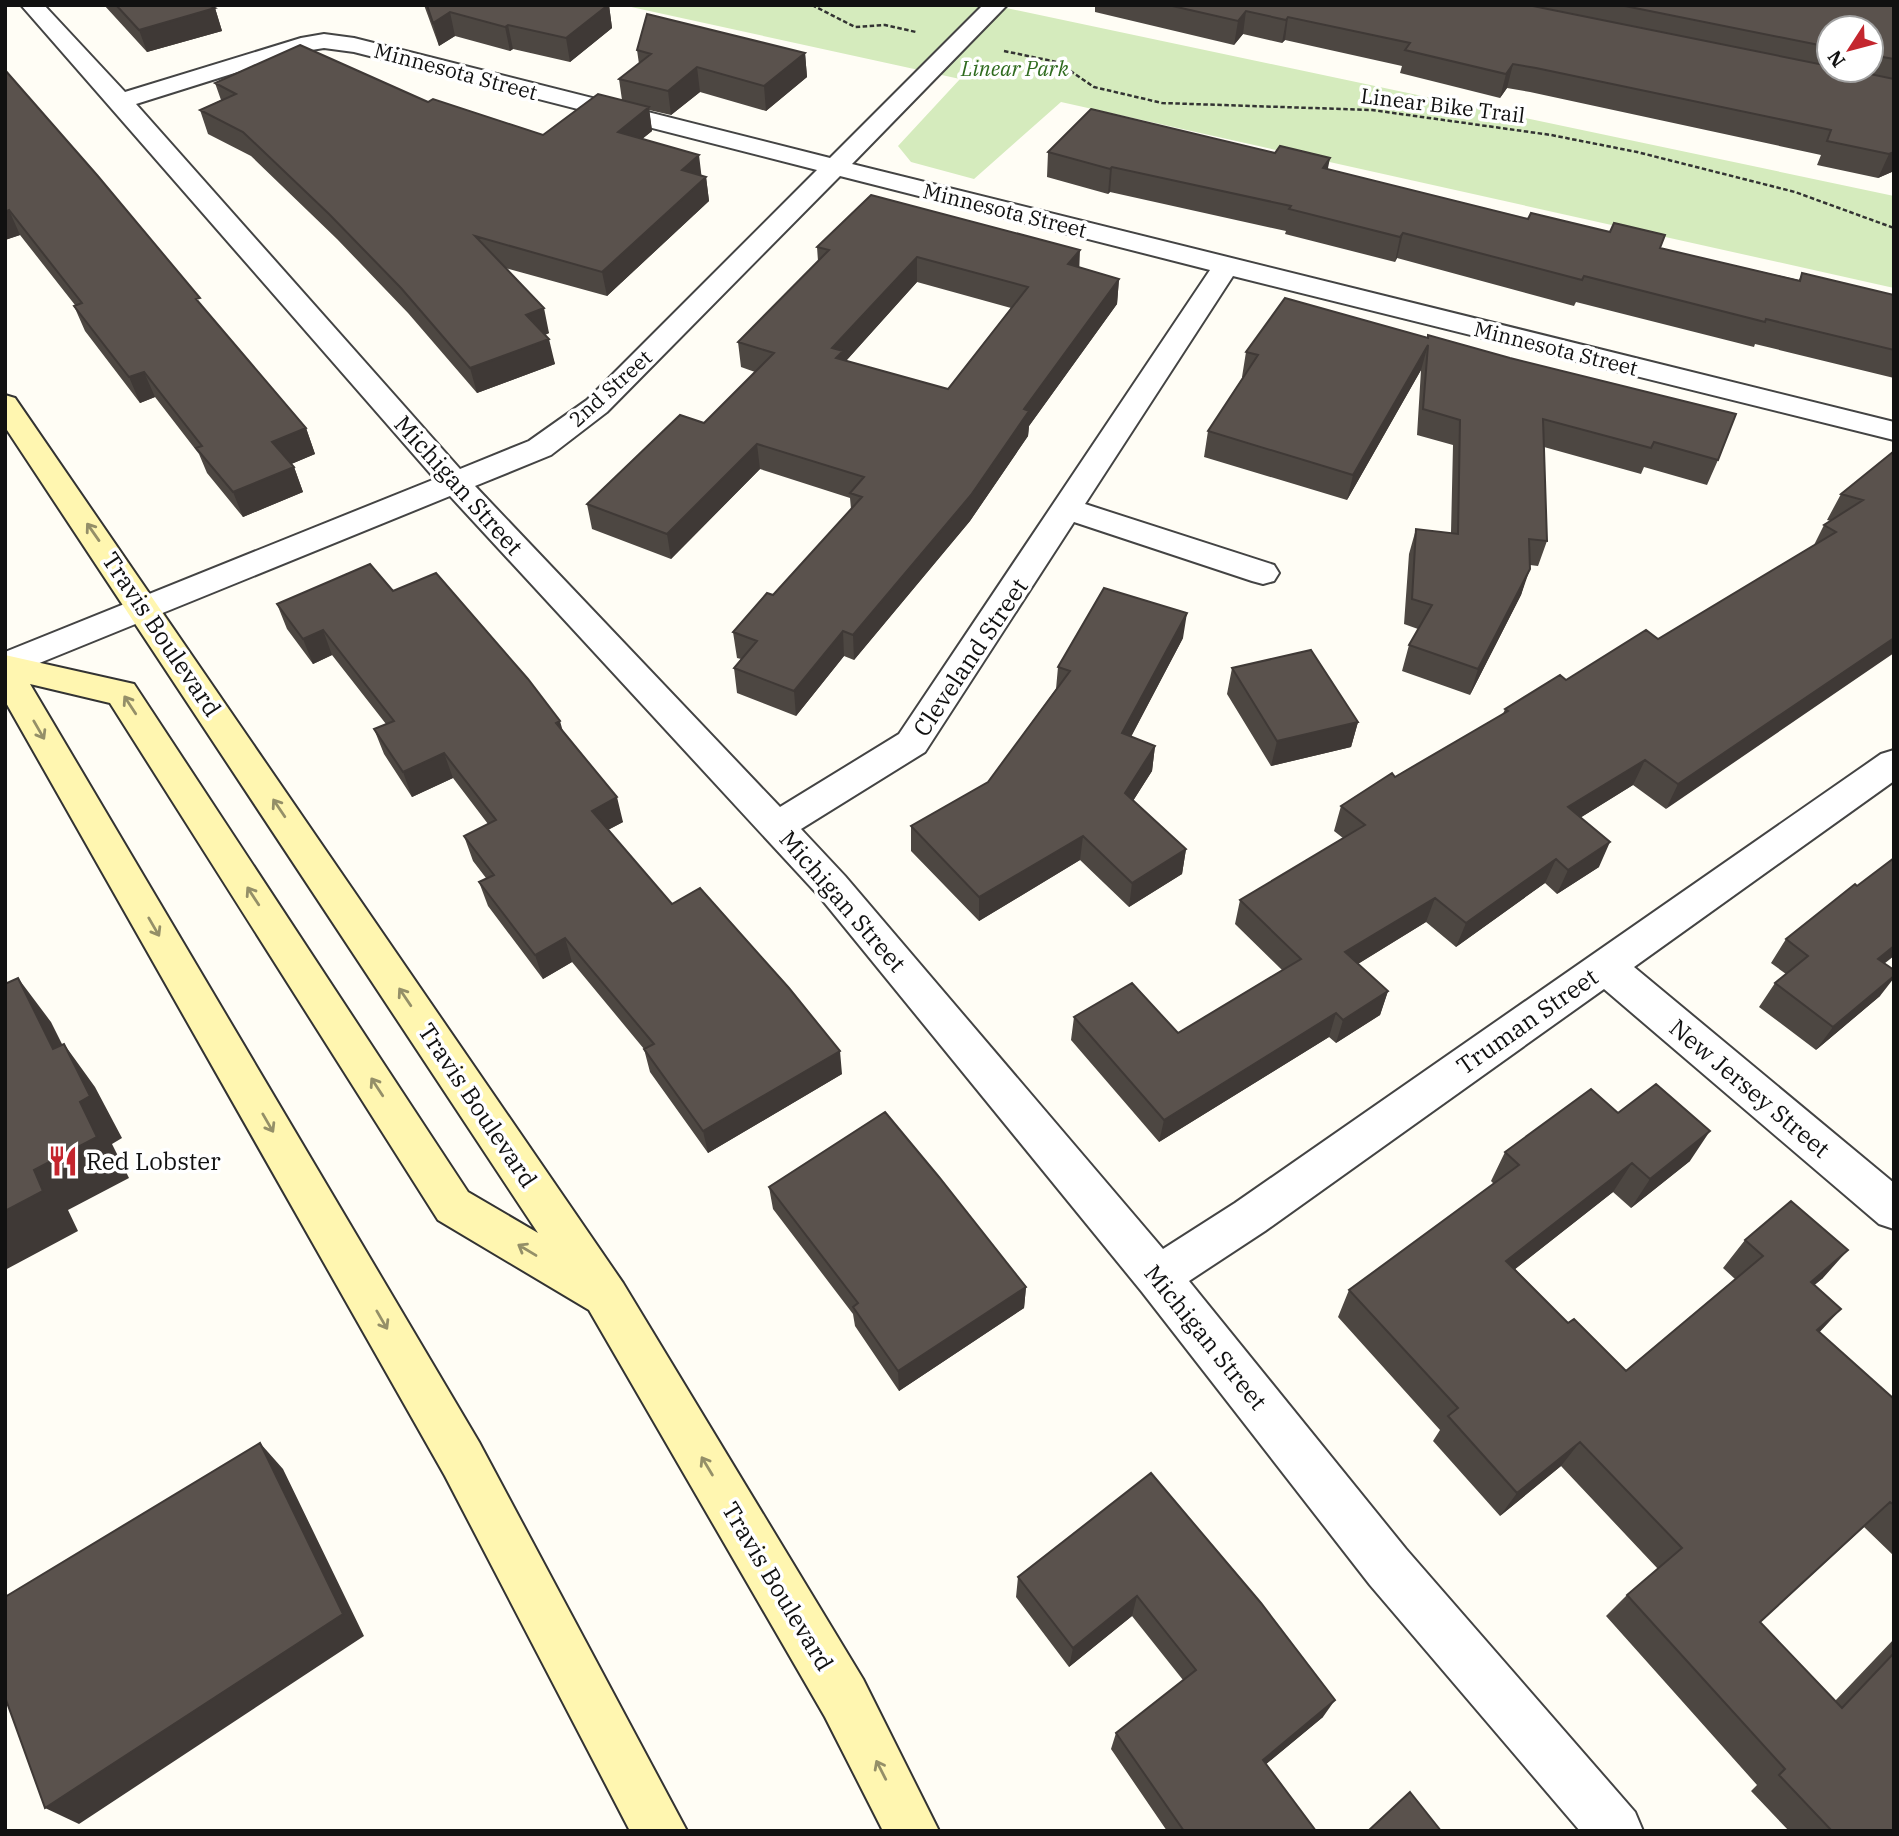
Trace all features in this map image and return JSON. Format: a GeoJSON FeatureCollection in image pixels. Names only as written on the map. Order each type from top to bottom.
{"type":"FeatureCollection","features":[{"type":"Feature","properties":{"kind":"main road","name":"Travis Boulevard"},"geometry":{"type":"LineString","coordinates":[[5,404],[607,1298],[844,1698],[912,1831]]}},
{"type":"Feature","properties":{"kind":"main road"},"geometry":{"type":"LineString","coordinates":[[5,668],[122,693],[453,1206],[607,1298]]}},
{"type":"Feature","properties":{"kind":"main road"},"geometry":{"type":"LineString","coordinates":[[5,668],[462,1459],[654,1828]]}},
{"type":"Feature","properties":{"kind":"street","name":"Michigan Street"},"geometry":{"type":"LineString","coordinates":[[32,5],[120,101],[454,483],[832,886],[1158,1277],[1388,1567],[1616,1831]]}},
{"type":"Feature","properties":{"kind":"street","name":"2nd Street"},"geometry":{"type":"LineString","coordinates":[[5,668],[540,448],[597,406],[996,5]]}},
{"type":"Feature","properties":{"kind":"street","name":"Minnesota Street"},"geometry":{"type":"LineString","coordinates":[[120,101],[301,44],[324,41],[354,45],[1226,266],[1894,431]]}},
{"type":"Feature","properties":{"kind":"street","name":"Cleveland Street"},"geometry":{"type":"LineString","coordinates":[[778,826],[912,743],[1226,266]]}},
{"type":"Feature","properties":{"kind":"street"},"geometry":{"type":"LineString","coordinates":[[1067,509],[1263,573]]}},
{"type":"Feature","properties":{"kind":"street","name":"Truman Street"},"geometry":{"type":"LineString","coordinates":[[1158,1277],[1250,1217],[1894,763]]}},
{"type":"Feature","properties":{"kind":"street","name":"New Jersey Street"},"geometry":{"type":"LineString","coordinates":[[1605,966],[1894,1210]]}},
{"type":"Feature","properties":{"kind":"path"},"geometry":{"type":"LineString","coordinates":[[812,5],[855,27],[885,25],[927,34]]}},
{"type":"Feature","properties":{"kind":"path","name":"Linear Bike Trail"},"geometry":{"type":"LineString","coordinates":[[997,49],[1057,62],[1094,87],[1142,100],[1228,107],[1372,110],[1551,135],[1637,152],[1721,171],[1795,192],[1894,228]]}},
{"type":"Feature","properties":{"kind":"green space","name":"Linear Park"},"geometry":{"type":"Polygon","coordinates":[[[622,5],[992,5],[1894,196],[1894,288],[1061,102],[974,179],[911,162],[898,146],[960,79],[622,5]]]}},
{"type":"Feature","properties":{"kind":"building"},"geometry":{"type":"Polygon","coordinates":[[[116,5],[208,5],[215,8],[139,30],[116,5]]]}},
{"type":"Feature","properties":{"kind":"building"},"geometry":{"type":"Polygon","coordinates":[[[427,5],[608,5],[566,38],[508,25],[505,27],[450,12],[433,23],[427,5]]]}},
{"type":"Feature","properties":{"kind":"building"},"geometry":{"type":"Polygon","coordinates":[[[1168,5],[1528,5],[1815,63],[1815,84],[1885,84],[1885,77],[1894,79],[1894,152],[1889,154],[1827,141],[1831,130],[1536,68],[1513,64],[1506,74],[1405,50],[1410,43],[1288,17],[1286,20],[1246,11],[1238,21],[1168,5]]]}},
{"type":"Feature","properties":{"kind":"building"},"geometry":{"type":"Polygon","coordinates":[[[1620,5],[1894,5],[1894,59],[1885,57],[1885,14],[1815,14],[1815,44],[1620,5]]]}},
{"type":"Feature","properties":{"kind":"building"},"geometry":{"type":"Polygon","coordinates":[[[647,14],[805,53],[764,86],[697,67],[668,91],[619,79],[651,54],[637,50],[647,14]]]}},
{"type":"Feature","properties":{"kind":"building"},"geometry":{"type":"Polygon","coordinates":[[[300,45],[428,102],[433,99],[543,135],[598,94],[649,107],[618,132],[699,155],[682,170],[706,177],[602,272],[475,236],[544,308],[526,315],[549,339],[470,368],[401,288],[329,214],[243,132],[200,110],[236,94],[215,83],[300,45]]]}},
{"type":"Feature","properties":{"kind":"building"},"geometry":{"type":"Polygon","coordinates":[[[5,70],[97,175],[200,298],[196,299],[306,428],[272,442],[294,467],[233,492],[196,448],[202,446],[144,372],[129,377],[74,306],[82,303],[9,210],[5,212],[5,70]]]}},
{"type":"Feature","properties":{"kind":"building"},"geometry":{"type":"Polygon","coordinates":[[[1091,109],[1275,153],[1280,146],[1330,158],[1323,168],[1528,219],[1531,213],[1610,232],[1614,223],[1665,235],[1660,248],[1800,281],[1802,273],[1894,295],[1894,350],[1766,319],[1765,322],[1584,276],[1582,280],[1403,233],[1400,237],[1289,209],[1291,206],[1112,167],[1110,169],[1048,152],[1091,109]]]}},
{"type":"Feature","properties":{"kind":"building"},"geometry":{"type":"Polygon","coordinates":[[[871,195],[1080,250],[1068,264],[1119,279],[1024,409],[1029,411],[971,495],[853,635],[843,631],[794,691],[734,668],[757,641],[733,632],[767,593],[773,595],[862,497],[850,493],[864,477],[757,444],[667,534],[587,504],[680,415],[704,423],[774,353],[738,342],[829,250],[817,247],[871,195]],[[917,257],[832,348],[843,351],[836,358],[948,389],[1028,287],[917,257]]]}},
{"type":"Feature","properties":{"kind":"building"},"geometry":{"type":"Polygon","coordinates":[[[1285,298],[1428,338],[1428,335],[1736,414],[1718,460],[1654,442],[1651,448],[1543,419],[1547,541],[1529,539],[1530,569],[1478,669],[1409,645],[1432,605],[1412,599],[1416,529],[1458,534],[1460,420],[1423,409],[1428,345],[1353,475],[1208,431],[1258,355],[1246,352],[1285,298]]]}},
{"type":"Feature","properties":{"kind":"building"},"geometry":{"type":"Polygon","coordinates":[[[1894,451],[1894,638],[1678,784],[1645,760],[1568,807],[1610,842],[1568,870],[1556,859],[1466,923],[1435,898],[1345,952],[1388,991],[1343,1020],[1336,1013],[1164,1120],[1074,1017],[1132,983],[1178,1033],[1301,959],[1240,900],[1365,825],[1341,806],[1392,773],[1395,777],[1508,711],[1505,709],[1560,675],[1566,680],[1646,630],[1658,639],[1836,532],[1824,525],[1863,500],[1841,494],[1894,451]]]}},
{"type":"Feature","properties":{"kind":"building"},"geometry":{"type":"Polygon","coordinates":[[[370,564],[393,591],[436,573],[528,679],[560,721],[556,723],[617,797],[592,811],[672,904],[700,888],[789,988],[840,1051],[703,1131],[644,1049],[654,1044],[565,938],[535,955],[479,882],[494,875],[464,836],[496,820],[444,753],[403,772],[374,729],[394,721],[323,630],[303,639],[277,604],[370,564]]]}},
{"type":"Feature","properties":{"kind":"building"},"geometry":{"type":"Polygon","coordinates":[[[1104,588],[1187,613],[1122,733],[1155,746],[1125,793],[1186,849],[1132,883],[1083,836],[979,897],[911,826],[988,782],[1070,671],[1058,667],[1104,588]]]}},
{"type":"Feature","properties":{"kind":"building"},"geometry":{"type":"Polygon","coordinates":[[[1311,650],[1358,722],[1277,741],[1232,668],[1311,650]]]}},
{"type":"Feature","properties":{"kind":"building"},"geometry":{"type":"Polygon","coordinates":[[[1894,858],[1894,946],[1878,959],[1894,970],[1894,976],[1833,1027],[1775,983],[1808,956],[1786,939],[1855,884],[1857,886],[1894,858]]]}},
{"type":"Feature","properties":{"kind":"building"},"geometry":{"type":"Polygon","coordinates":[[[18,978],[53,1049],[64,1044],[90,1096],[80,1102],[97,1137],[34,1170],[43,1191],[5,1211],[5,984],[18,978]]]}},
{"type":"Feature","properties":{"kind":"building"},"geometry":{"type":"Polygon","coordinates":[[[1656,1084],[1710,1131],[1650,1179],[1632,1163],[1506,1261],[1568,1323],[1574,1319],[1626,1371],[1763,1256],[1745,1240],[1791,1201],[1848,1250],[1811,1282],[1841,1309],[1817,1330],[1894,1399],[1894,1505],[1890,1502],[1760,1622],[1842,1708],[1894,1653],[1894,1831],[1832,1831],[1779,1775],[1785,1769],[1627,1595],[1682,1548],[1580,1442],[1517,1493],[1448,1416],[1458,1408],[1349,1290],[1519,1165],[1505,1152],[1591,1089],[1618,1113],[1656,1084]]]}},
{"type":"Feature","properties":{"kind":"building"},"geometry":{"type":"Polygon","coordinates":[[[885,1112],[1026,1287],[898,1371],[853,1307],[858,1303],[769,1187],[885,1112]]]}},
{"type":"Feature","properties":{"kind":"building"},"geometry":{"type":"Polygon","coordinates":[[[260,1443],[343,1614],[45,1808],[5,1697],[5,1597],[260,1443]]]}},
{"type":"Feature","properties":{"kind":"building"},"geometry":{"type":"Polygon","coordinates":[[[1151,1473],[1261,1603],[1335,1700],[1263,1760],[1316,1831],[1184,1831],[1116,1733],[1196,1670],[1137,1596],[1073,1648],[1018,1577],[1151,1473]]]}},
{"type":"Feature","properties":{"kind":"building"},"geometry":{"type":"Polygon","coordinates":[[[1410,1792],[1441,1831],[1368,1831],[1410,1792]]]}},
{"type":"Feature","properties":{"kind":"place","name":"Red Lobster"},"geometry":{"type":"Point","coordinates":[63,1161]}}]}
